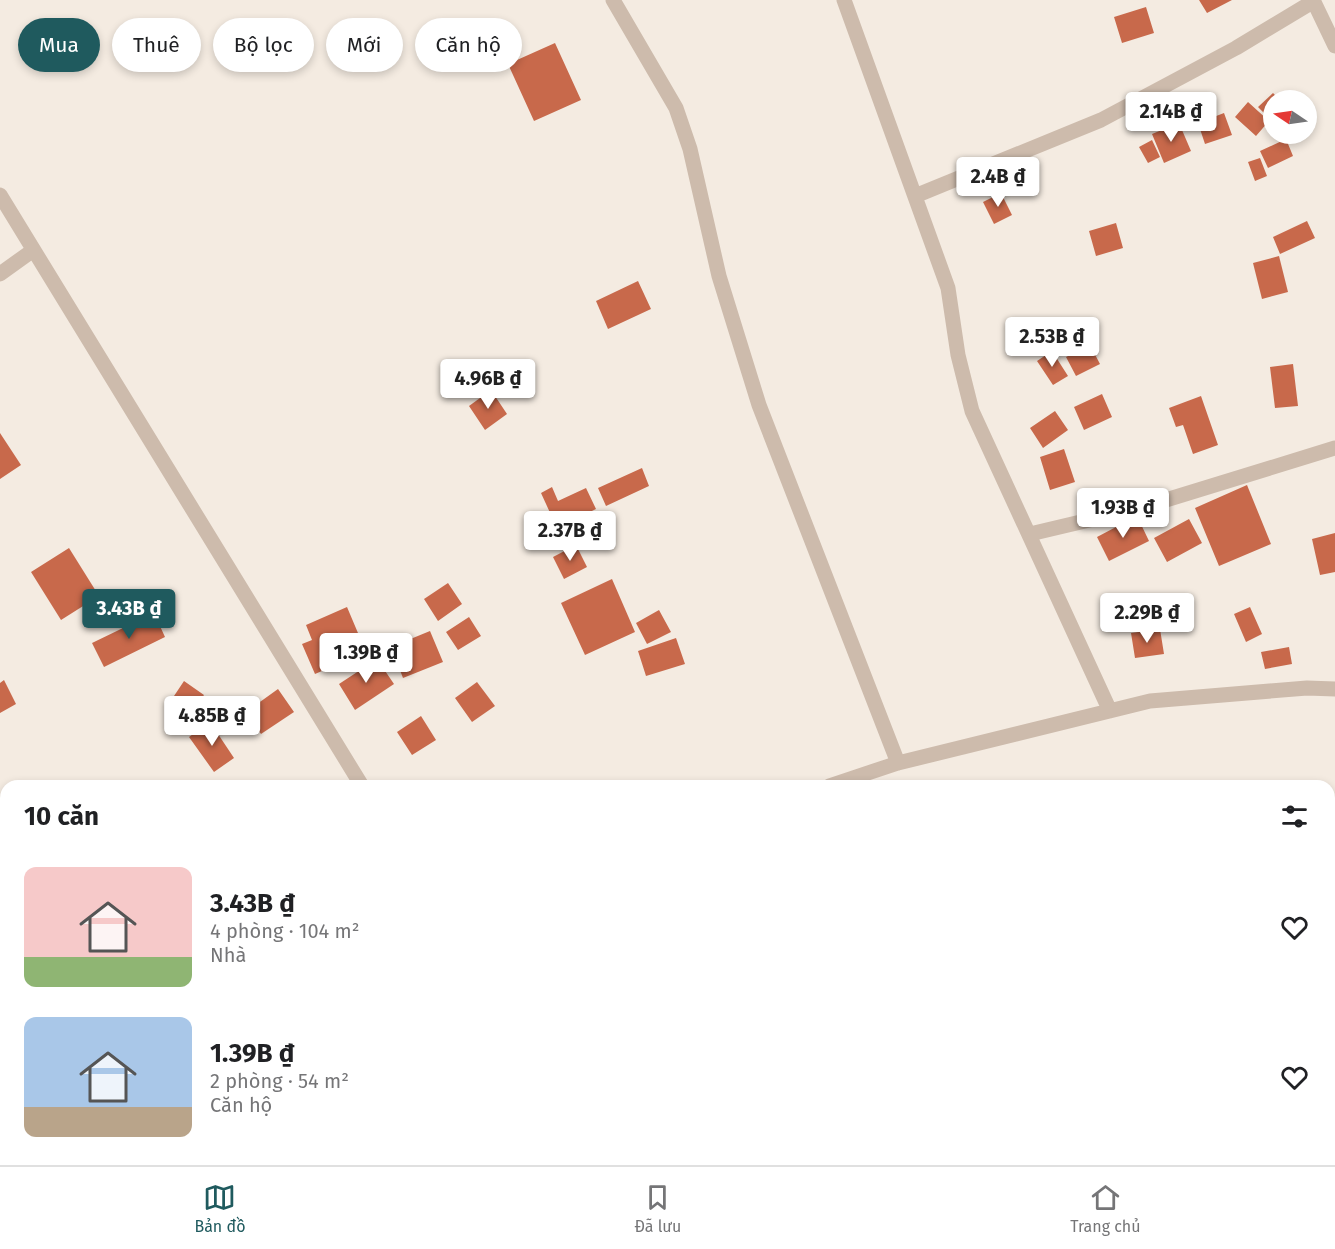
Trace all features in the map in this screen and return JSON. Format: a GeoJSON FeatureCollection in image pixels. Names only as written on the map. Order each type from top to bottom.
{"type":"FeatureCollection","features":[{"type":"Feature","properties":{"kind":"street"},"geometry":{"type":"LineString","coordinates":[[613,0],[676,108],[690,149],[724,296],[759,405],[898,763]]}},
{"type":"Feature","properties":{"kind":"street"},"geometry":{"type":"LineString","coordinates":[[844,0],[948,288],[958,355],[972,411],[1110,711]]}},
{"type":"Feature","properties":{"kind":"street"},"geometry":{"type":"LineString","coordinates":[[915,196],[1101,120],[1236,48],[1314,1],[1335,46]]}},
{"type":"Feature","properties":{"kind":"street"},"geometry":{"type":"LineString","coordinates":[[0,195],[32,251],[358,780]]}},
{"type":"Feature","properties":{"kind":"street"},"geometry":{"type":"LineString","coordinates":[[0,274],[32,251]]}},
{"type":"Feature","properties":{"kind":"street"},"geometry":{"type":"LineString","coordinates":[[1030,534],[1140,508],[1335,448]]}},
{"type":"Feature","properties":{"kind":"street"},"geometry":{"type":"LineString","coordinates":[[847,780],[898,763],[1150,701],[1307,688],[1335,690]]}},
{"type":"Feature","properties":{"kind":"building"},"geometry":{"type":"Polygon","coordinates":[[[1199,0],[1232,0],[1207,13],[1199,0]]]}},
{"type":"Feature","properties":{"kind":"building"},"geometry":{"type":"Polygon","coordinates":[[[1146,7],[1154,33],[1122,43],[1114,17],[1146,7]]]}},
{"type":"Feature","properties":{"kind":"building"},"geometry":{"type":"Polygon","coordinates":[[[555,43],[581,100],[534,121],[512,72],[522,72],[522,58],[555,43]]]}},
{"type":"Feature","properties":{"kind":"building"},"geometry":{"type":"Polygon","coordinates":[[[1248,102],[1263,116],[1263,128],[1256,136],[1235,117],[1248,102]]]}},
{"type":"Feature","properties":{"kind":"building"},"geometry":{"type":"Polygon","coordinates":[[[1263,102],[1263,112],[1258,107],[1263,102]]]}},
{"type":"Feature","properties":{"kind":"building"},"geometry":{"type":"Polygon","coordinates":[[[1224,113],[1232,135],[1205,144],[1198,123],[1224,113]]]}},
{"type":"Feature","properties":{"kind":"building"},"geometry":{"type":"Polygon","coordinates":[[[1179,123],[1191,151],[1164,163],[1152,134],[1179,123]]]}},
{"type":"Feature","properties":{"kind":"building"},"geometry":{"type":"Polygon","coordinates":[[[1152,140],[1160,157],[1148,163],[1139,147],[1152,140]]]}},
{"type":"Feature","properties":{"kind":"building"},"geometry":{"type":"Polygon","coordinates":[[[1275,144],[1288,144],[1293,156],[1268,168],[1260,151],[1275,144]]]}},
{"type":"Feature","properties":{"kind":"building"},"geometry":{"type":"Polygon","coordinates":[[[1260,158],[1267,176],[1255,181],[1248,162],[1260,158]]]}},
{"type":"Feature","properties":{"kind":"building"},"geometry":{"type":"Polygon","coordinates":[[[1001,193],[1012,215],[994,224],[983,202],[1001,193]]]}},
{"type":"Feature","properties":{"kind":"building"},"geometry":{"type":"Polygon","coordinates":[[[1307,221],[1315,238],[1280,254],[1273,237],[1307,221]]]}},
{"type":"Feature","properties":{"kind":"building"},"geometry":{"type":"Polygon","coordinates":[[[1116,223],[1123,248],[1096,256],[1089,231],[1116,223]]]}},
{"type":"Feature","properties":{"kind":"building"},"geometry":{"type":"Polygon","coordinates":[[[1279,256],[1288,292],[1262,299],[1253,263],[1279,256]]]}},
{"type":"Feature","properties":{"kind":"building"},"geometry":{"type":"Polygon","coordinates":[[[638,281],[651,309],[608,329],[596,301],[638,281]]]}},
{"type":"Feature","properties":{"kind":"building"},"geometry":{"type":"Polygon","coordinates":[[[1090,345],[1100,364],[1076,376],[1066,357],[1090,345]]]}},
{"type":"Feature","properties":{"kind":"building"},"geometry":{"type":"Polygon","coordinates":[[[1052,351],[1068,376],[1053,385],[1037,361],[1052,351]]]}},
{"type":"Feature","properties":{"kind":"building"},"geometry":{"type":"Polygon","coordinates":[[[1293,364],[1298,406],[1275,408],[1270,367],[1293,364]]]}},
{"type":"Feature","properties":{"kind":"building"},"geometry":{"type":"Polygon","coordinates":[[[491,390],[507,414],[485,430],[469,406],[491,390]]]}},
{"type":"Feature","properties":{"kind":"building"},"geometry":{"type":"Polygon","coordinates":[[[1102,394],[1112,417],[1084,430],[1074,407],[1102,394]]]}},
{"type":"Feature","properties":{"kind":"building"},"geometry":{"type":"Polygon","coordinates":[[[1201,396],[1218,445],[1193,454],[1183,425],[1176,427],[1169,408],[1201,396]]]}},
{"type":"Feature","properties":{"kind":"building"},"geometry":{"type":"Polygon","coordinates":[[[1055,411],[1068,430],[1043,448],[1030,428],[1055,411]]]}},
{"type":"Feature","properties":{"kind":"building"},"geometry":{"type":"Polygon","coordinates":[[[0,433],[21,465],[0,479],[0,433]]]}},
{"type":"Feature","properties":{"kind":"building"},"geometry":{"type":"Polygon","coordinates":[[[1064,449],[1075,482],[1050,490],[1040,457],[1064,449]]]}},
{"type":"Feature","properties":{"kind":"building"},"geometry":{"type":"Polygon","coordinates":[[[642,468],[649,486],[606,506],[598,488],[642,468]]]}},
{"type":"Feature","properties":{"kind":"building"},"geometry":{"type":"Polygon","coordinates":[[[1247,485],[1271,544],[1219,566],[1195,508],[1247,485]]]}},
{"type":"Feature","properties":{"kind":"building"},"geometry":{"type":"Polygon","coordinates":[[[552,487],[558,501],[586,488],[596,509],[557,528],[541,493],[552,487]]]}},
{"type":"Feature","properties":{"kind":"building"},"geometry":{"type":"Polygon","coordinates":[[[1137,516],[1149,541],[1109,561],[1097,537],[1137,516]]]}},
{"type":"Feature","properties":{"kind":"building"},"geometry":{"type":"Polygon","coordinates":[[[1189,519],[1202,543],[1167,562],[1154,538],[1189,519]]]}},
{"type":"Feature","properties":{"kind":"building"},"geometry":{"type":"Polygon","coordinates":[[[1335,533],[1335,572],[1320,575],[1312,539],[1335,533]]]}},
{"type":"Feature","properties":{"kind":"building"},"geometry":{"type":"Polygon","coordinates":[[[576,545],[587,567],[564,579],[553,557],[576,545]]]}},
{"type":"Feature","properties":{"kind":"building"},"geometry":{"type":"Polygon","coordinates":[[[69,548],[99,596],[61,620],[31,572],[69,548]]]}},
{"type":"Feature","properties":{"kind":"building"},"geometry":{"type":"Polygon","coordinates":[[[612,579],[635,632],[585,655],[561,603],[612,579]]]}},
{"type":"Feature","properties":{"kind":"building"},"geometry":{"type":"Polygon","coordinates":[[[448,583],[462,604],[438,621],[424,599],[448,583]]]}},
{"type":"Feature","properties":{"kind":"building"},"geometry":{"type":"Polygon","coordinates":[[[347,607],[366,652],[315,674],[302,644],[312,640],[306,625],[347,607]]]}},
{"type":"Feature","properties":{"kind":"building"},"geometry":{"type":"Polygon","coordinates":[[[1250,607],[1262,634],[1246,642],[1234,614],[1250,607]]]}},
{"type":"Feature","properties":{"kind":"building"},"geometry":{"type":"Polygon","coordinates":[[[659,610],[671,632],[647,644],[636,623],[659,610]]]}},
{"type":"Feature","properties":{"kind":"building"},"geometry":{"type":"Polygon","coordinates":[[[154,613],[165,637],[104,667],[92,643],[154,613]]]}},
{"type":"Feature","properties":{"kind":"building"},"geometry":{"type":"Polygon","coordinates":[[[469,617],[481,636],[458,650],[446,632],[469,617]]]}},
{"type":"Feature","properties":{"kind":"building"},"geometry":{"type":"Polygon","coordinates":[[[1160,629],[1164,654],[1135,658],[1131,633],[1160,629]]]}},
{"type":"Feature","properties":{"kind":"building"},"geometry":{"type":"Polygon","coordinates":[[[430,631],[443,662],[403,678],[391,647],[430,631]]]}},
{"type":"Feature","properties":{"kind":"building"},"geometry":{"type":"Polygon","coordinates":[[[676,638],[685,664],[646,676],[638,651],[676,638]]]}},
{"type":"Feature","properties":{"kind":"building"},"geometry":{"type":"Polygon","coordinates":[[[1289,647],[1292,664],[1265,669],[1261,652],[1289,647]]]}},
{"type":"Feature","properties":{"kind":"building"},"geometry":{"type":"Polygon","coordinates":[[[377,659],[394,684],[355,710],[339,684],[377,659]]]}},
{"type":"Feature","properties":{"kind":"building"},"geometry":{"type":"Polygon","coordinates":[[[4,680],[16,704],[0,713],[0,683],[4,680]]]}},
{"type":"Feature","properties":{"kind":"building"},"geometry":{"type":"Polygon","coordinates":[[[184,681],[204,695],[188,719],[168,705],[184,681]]]}},
{"type":"Feature","properties":{"kind":"building"},"geometry":{"type":"Polygon","coordinates":[[[477,682],[495,706],[472,722],[455,698],[477,682]]]}},
{"type":"Feature","properties":{"kind":"building"},"geometry":{"type":"Polygon","coordinates":[[[278,689],[294,712],[261,734],[246,712],[278,689]]]}},
{"type":"Feature","properties":{"kind":"building"},"geometry":{"type":"Polygon","coordinates":[[[421,716],[436,740],[412,755],[397,732],[421,716]]]}},
{"type":"Feature","properties":{"kind":"building"},"geometry":{"type":"Polygon","coordinates":[[[210,722],[234,758],[214,772],[189,737],[210,722]]]}}]}
